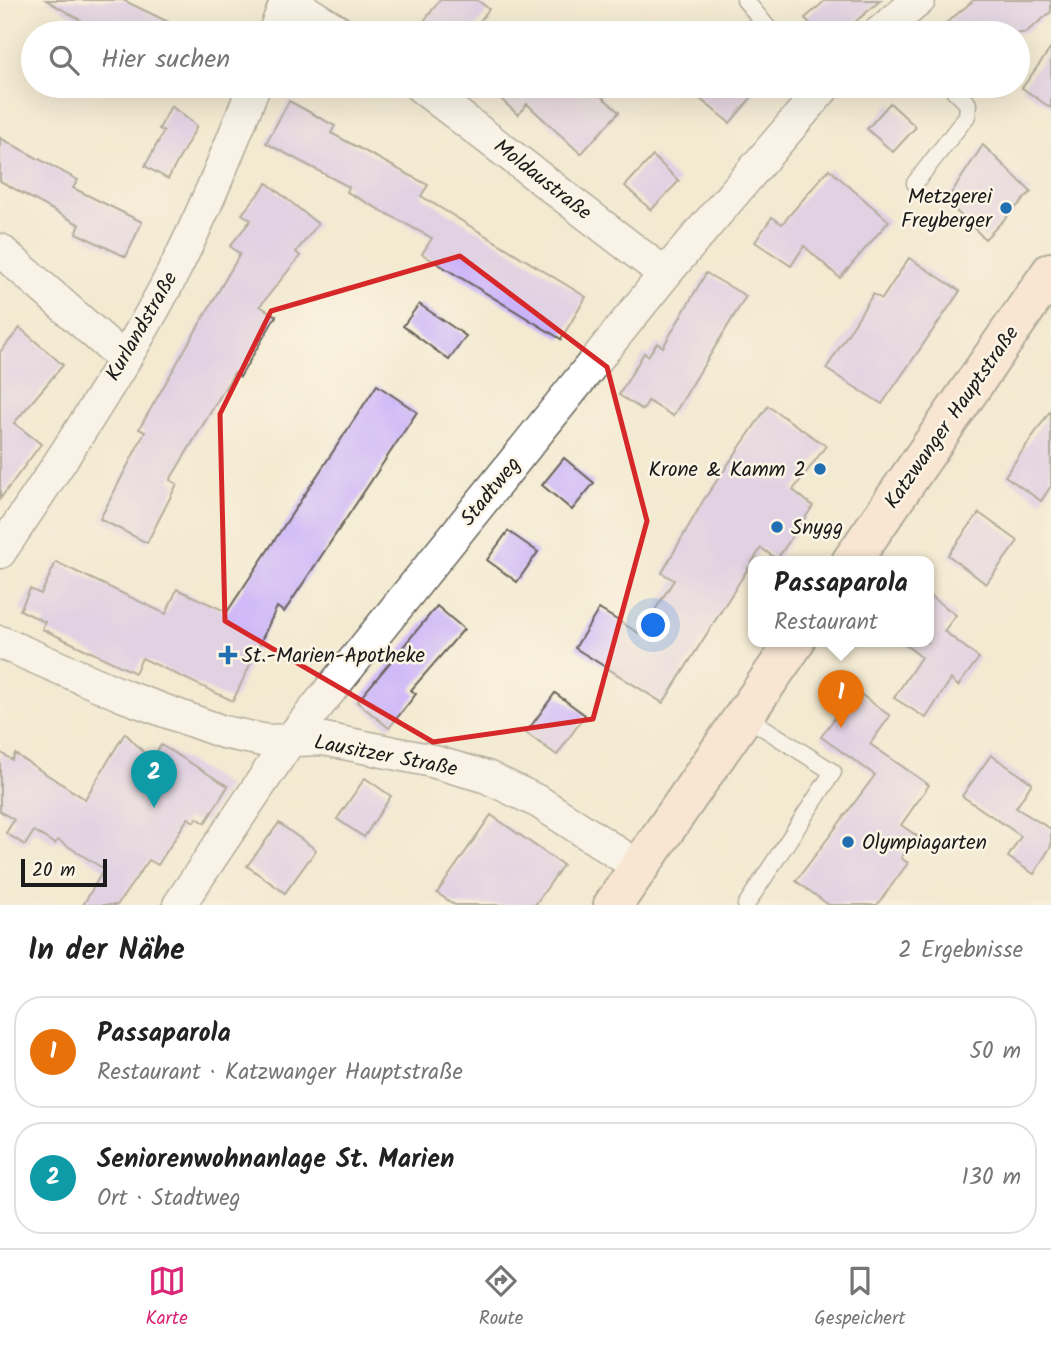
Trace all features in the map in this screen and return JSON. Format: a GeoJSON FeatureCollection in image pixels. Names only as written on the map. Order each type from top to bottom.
{"type":"FeatureCollection","features":[{"type":"Feature","properties":{"kind":"main road","name":"Katzwanger Hauptstraße"},"geometry":{"type":"LineString","coordinates":[[855,556],[1051,272]]}},
{"type":"Feature","properties":{"kind":"main road"},"geometry":{"type":"LineString","coordinates":[[613,905],[793,647]]}},
{"type":"Feature","properties":{"kind":"street"},"geometry":{"type":"LineString","coordinates":[[279,21],[288,0],[322,21]]}},
{"type":"Feature","properties":{"kind":"street"},"geometry":{"type":"LineString","coordinates":[[895,21],[919,0]]}},
{"type":"Feature","properties":{"kind":"street","name":"Kurlandstraße"},"geometry":{"type":"LineString","coordinates":[[0,552],[58,466],[164,290],[204,207],[249,98]]}},
{"type":"Feature","properties":{"kind":"street","name":"Moldaustraße"},"geometry":{"type":"LineString","coordinates":[[436,98],[665,274]]}},
{"type":"Feature","properties":{"kind":"street","name":"Stadtweg"},"geometry":{"type":"LineString","coordinates":[[179,905],[290,740],[665,274],[812,98]]}},
{"type":"Feature","properties":{"kind":"street"},"geometry":{"type":"LineString","coordinates":[[0,250],[124,359]]}},
{"type":"Feature","properties":{"kind":"street","name":"Lausitzer Straße"},"geometry":{"type":"LineString","coordinates":[[0,642],[124,696],[223,733],[267,741],[324,739],[428,760],[487,777],[538,802],[639,867]]}},
{"type":"Feature","properties":{"kind":"lane"},"geometry":{"type":"LineString","coordinates":[[745,0],[762,21]]}},
{"type":"Feature","properties":{"kind":"lane"},"geometry":{"type":"LineString","coordinates":[[915,183],[967,116],[968,104],[962,98]]}},
{"type":"Feature","properties":{"kind":"lane"},"geometry":{"type":"LineString","coordinates":[[745,716],[834,772],[746,905]]}},
{"type":"Feature","properties":{"kind":"highlighted area"},"geometry":{"type":"Polygon","coordinates":[[[460,256],[607,367],[647,521],[593,719],[433,742],[225,621],[220,414],[271,311],[460,256]]]}},
{"type":"Feature","properties":{"kind":"building"},"geometry":{"type":"Polygon","coordinates":[[[46,0],[123,0],[166,21],[82,21],[46,0]]]}},
{"type":"Feature","properties":{"kind":"building"},"geometry":{"type":"Polygon","coordinates":[[[440,0],[477,0],[489,9],[480,21],[424,21],[440,0]]]}},
{"type":"Feature","properties":{"kind":"building"},"geometry":{"type":"Polygon","coordinates":[[[826,0],[881,0],[856,21],[808,21],[805,18],[826,0]]]}},
{"type":"Feature","properties":{"kind":"building"},"geometry":{"type":"Polygon","coordinates":[[[974,0],[1051,0],[1051,12],[1030,29],[1030,21],[949,21],[974,0]]]}},
{"type":"Feature","properties":{"kind":"building"},"geometry":{"type":"Polygon","coordinates":[[[1051,48],[1051,108],[1030,94],[1030,77],[1051,48]]]}},
{"type":"Feature","properties":{"kind":"building"},"geometry":{"type":"Polygon","coordinates":[[[500,98],[603,98],[619,112],[581,154],[527,104],[518,115],[500,98]]]}},
{"type":"Feature","properties":{"kind":"building"},"geometry":{"type":"Polygon","coordinates":[[[699,98],[751,98],[730,123],[699,98]]]}},
{"type":"Feature","properties":{"kind":"building"},"geometry":{"type":"Polygon","coordinates":[[[289,101],[335,126],[331,133],[428,185],[421,196],[586,297],[561,339],[422,254],[432,238],[347,192],[349,187],[266,143],[289,101]]]}},
{"type":"Feature","properties":{"kind":"building"},"geometry":{"type":"Polygon","coordinates":[[[890,103],[916,127],[893,152],[867,129],[890,103]]]}},
{"type":"Feature","properties":{"kind":"building"},"geometry":{"type":"Polygon","coordinates":[[[171,106],[197,126],[168,179],[145,166],[164,131],[159,129],[171,106]]]}},
{"type":"Feature","properties":{"kind":"building"},"geometry":{"type":"Polygon","coordinates":[[[0,138],[78,180],[73,188],[142,222],[126,257],[76,233],[80,225],[0,181],[0,138]]]}},
{"type":"Feature","properties":{"kind":"building"},"geometry":{"type":"Polygon","coordinates":[[[983,145],[1031,192],[985,239],[946,201],[983,145]]]}},
{"type":"Feature","properties":{"kind":"building"},"geometry":{"type":"Polygon","coordinates":[[[653,156],[679,181],[651,210],[625,186],[653,156]]]}},
{"type":"Feature","properties":{"kind":"building"},"geometry":{"type":"Polygon","coordinates":[[[829,169],[889,221],[840,278],[804,246],[791,266],[755,242],[772,217],[782,224],[829,169]]]}},
{"type":"Feature","properties":{"kind":"building"},"geometry":{"type":"Polygon","coordinates":[[[267,183],[318,224],[296,252],[300,256],[260,306],[276,316],[240,377],[234,373],[170,480],[177,484],[147,543],[100,519],[145,432],[139,429],[240,254],[230,246],[251,220],[242,214],[267,183]]]}},
{"type":"Feature","properties":{"kind":"building"},"geometry":{"type":"Polygon","coordinates":[[[909,258],[960,291],[882,404],[826,369],[873,294],[882,299],[909,258]]]}},
{"type":"Feature","properties":{"kind":"building"},"geometry":{"type":"Polygon","coordinates":[[[706,273],[746,296],[673,416],[648,401],[643,410],[619,395],[644,353],[648,356],[657,343],[663,347],[706,273]]]}},
{"type":"Feature","properties":{"kind":"building"},"geometry":{"type":"Polygon","coordinates":[[[419,304],[466,336],[449,360],[403,326],[419,304]]]}},
{"type":"Feature","properties":{"kind":"building"},"geometry":{"type":"Polygon","coordinates":[[[20,328],[63,365],[14,423],[41,444],[0,499],[0,352],[20,328]]]}},
{"type":"Feature","properties":{"kind":"building"},"geometry":{"type":"Polygon","coordinates":[[[377,385],[417,412],[284,612],[277,607],[233,701],[142,658],[135,673],[42,629],[45,622],[20,610],[30,589],[41,594],[56,562],[166,614],[177,589],[227,612],[377,385]]]}},
{"type":"Feature","properties":{"kind":"building"},"geometry":{"type":"Polygon","coordinates":[[[768,406],[826,446],[793,490],[813,506],[779,556],[773,556],[761,548],[756,556],[748,556],[748,569],[663,703],[575,648],[599,609],[640,634],[674,580],[662,573],[703,501],[768,406]]]}},
{"type":"Feature","properties":{"kind":"building"},"geometry":{"type":"Polygon","coordinates":[[[1051,410],[1051,486],[1041,501],[1005,476],[1051,410]]]}},
{"type":"Feature","properties":{"kind":"building"},"geometry":{"type":"Polygon","coordinates":[[[564,458],[594,483],[572,510],[542,485],[564,458]]]}},
{"type":"Feature","properties":{"kind":"building"},"geometry":{"type":"Polygon","coordinates":[[[979,513],[1018,541],[986,584],[948,555],[979,513]]]}},
{"type":"Feature","properties":{"kind":"building"},"geometry":{"type":"Polygon","coordinates":[[[508,531],[538,552],[517,582],[487,560],[508,531]]]}},
{"type":"Feature","properties":{"kind":"building"},"geometry":{"type":"Polygon","coordinates":[[[934,598],[956,615],[944,631],[979,658],[958,686],[951,679],[926,718],[894,698],[921,657],[908,647],[934,647],[934,598]]]}},
{"type":"Feature","properties":{"kind":"building"},"geometry":{"type":"Polygon","coordinates":[[[437,606],[464,629],[411,690],[416,694],[389,728],[357,702],[437,606]]]}},
{"type":"Feature","properties":{"kind":"building"},"geometry":{"type":"Polygon","coordinates":[[[855,690],[890,716],[870,744],[929,785],[901,825],[917,836],[901,858],[908,863],[877,905],[829,905],[796,881],[875,775],[821,737],[855,690]]]}},
{"type":"Feature","properties":{"kind":"building"},"geometry":{"type":"Polygon","coordinates":[[[555,693],[585,715],[557,755],[526,733],[555,693]]]}},
{"type":"Feature","properties":{"kind":"building"},"geometry":{"type":"Polygon","coordinates":[[[125,733],[151,760],[161,745],[228,786],[205,823],[197,818],[194,822],[188,818],[158,865],[149,860],[117,905],[83,905],[104,869],[58,840],[55,844],[34,831],[25,845],[6,833],[14,820],[0,811],[0,752],[12,760],[15,754],[85,799],[125,733]]]}},
{"type":"Feature","properties":{"kind":"building"},"geometry":{"type":"Polygon","coordinates":[[[991,755],[1032,783],[1016,808],[1051,829],[1051,846],[1034,874],[1008,857],[1021,836],[962,796],[991,755]]]}},
{"type":"Feature","properties":{"kind":"building"},"geometry":{"type":"Polygon","coordinates":[[[365,778],[391,796],[364,837],[337,819],[365,778]]]}},
{"type":"Feature","properties":{"kind":"building"},"geometry":{"type":"Polygon","coordinates":[[[491,815],[563,865],[535,905],[455,905],[437,893],[491,815]]]}},
{"type":"Feature","properties":{"kind":"building"},"geometry":{"type":"Polygon","coordinates":[[[279,823],[316,850],[285,893],[247,866],[279,823]]]}},
{"type":"Feature","properties":{"kind":"place","name":"Metzgerei Freyberger"},"geometry":{"type":"Point","coordinates":[1006,208]}},
{"type":"Feature","properties":{"kind":"place","name":"Krone & Kamm 2"},"geometry":{"type":"Point","coordinates":[820,469]}},
{"type":"Feature","properties":{"kind":"place","name":"Snygg"},"geometry":{"type":"Point","coordinates":[777,527]}},
{"type":"Feature","properties":{"kind":"place","name":"St.-Marien-Apotheke"},"geometry":{"type":"Point","coordinates":[228,655]}},
{"type":"Feature","properties":{"kind":"place","name":"Passaparola"},"geometry":{"type":"Point","coordinates":[841,728]}},
{"type":"Feature","properties":{"kind":"place","name":"Seniorenwohnanlage St. Marien"},"geometry":{"type":"Point","coordinates":[154,808]}},
{"type":"Feature","properties":{"kind":"place","name":"Olympiagarten"},"geometry":{"type":"Point","coordinates":[848,842]}}]}
